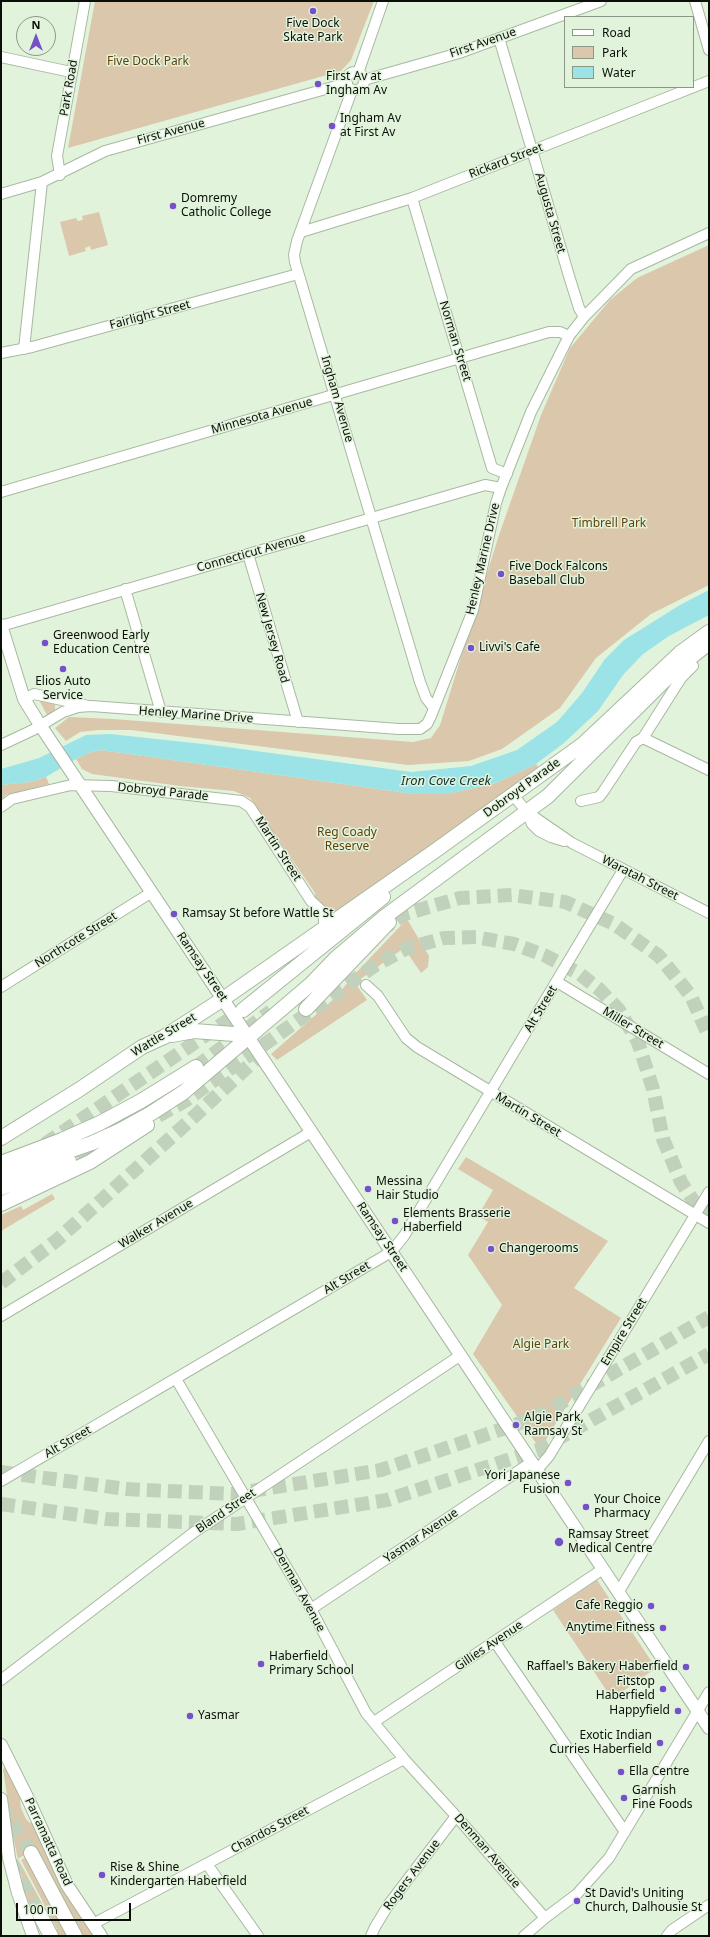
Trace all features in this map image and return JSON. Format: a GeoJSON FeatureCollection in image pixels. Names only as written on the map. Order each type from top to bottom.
{"type":"FeatureCollection","features":[{"type":"Feature","properties":{"kind":"highway","name":"Dobroyd Parade"},"geometry":{"type":"LineString","coordinates":[[248,1037],[311,984],[336,958],[382,918],[431,881],[519,803],[680,653],[709,632]]}},
{"type":"Feature","properties":{"kind":"highway","name":"Dobroyd Parade"},"geometry":{"type":"LineString","coordinates":[[324,929],[519,803],[548,796],[676,669],[709,644]]}},
{"type":"Feature","properties":{"kind":"highway"},"geometry":{"type":"LineString","coordinates":[[244,1010],[382,898],[519,803]]}},
{"type":"Feature","properties":{"kind":"highway"},"geometry":{"type":"LineString","coordinates":[[306,1009],[431,881]]}},
{"type":"Feature","properties":{"kind":"highway","name":"Wattle Street"},"geometry":{"type":"LineString","coordinates":[[1,1138],[80,1089],[142,1047],[164,1037],[223,999],[324,929]]}},
{"type":"Feature","properties":{"kind":"highway"},"geometry":{"type":"LineString","coordinates":[[164,1037],[182,1032],[194,1031],[248,1037]]}},
{"type":"Feature","properties":{"kind":"highway"},"geometry":{"type":"LineString","coordinates":[[1,1204],[22,1196],[90,1162],[165,1112],[184,1092],[248,1037]]}},
{"type":"Feature","properties":{"kind":"highway"},"geometry":{"type":"LineString","coordinates":[[1,1162],[62,1140],[100,1123],[196,1067]]}},
{"type":"Feature","properties":{"kind":"highway"},"geometry":{"type":"LineString","coordinates":[[1,1175],[55,1157],[112,1134],[150,1114],[184,1092]]}},
{"type":"Feature","properties":{"kind":"highway"},"geometry":{"type":"LineString","coordinates":[[1,1188],[36,1176],[77,1157]]}},
{"type":"Feature","properties":{"kind":"highway"},"geometry":{"type":"LineString","coordinates":[[31,1853],[75,1936]]}},
{"type":"Feature","properties":{"kind":"highway"},"geometry":{"type":"LineString","coordinates":[[39,1913],[51,1936]]}},
{"type":"Feature","properties":{"kind":"main road","name":"Ramsay Street"},"geometry":{"type":"LineString","coordinates":[[1,625],[4,650],[24,699],[40,725],[709,1728]]}},
{"type":"Feature","properties":{"kind":"main road","name":"Parramatta Road"},"geometry":{"type":"LineString","coordinates":[[1,1744],[68,1885],[101,1936]]}},
{"type":"Feature","properties":{"kind":"main road"},"geometry":{"type":"LineString","coordinates":[[1,1799],[9,1858],[18,1894],[33,1936]]}},
{"type":"Feature","properties":{"kind":"street","name":"Park Road"},"geometry":{"type":"LineString","coordinates":[[60,175],[57,156],[85,1]]}},
{"type":"Feature","properties":{"kind":"street"},"geometry":{"type":"LineString","coordinates":[[361,76],[350,74],[347,78],[349,86],[361,88],[361,76],[383,1]]}},
{"type":"Feature","properties":{"kind":"street","name":"First Avenue"},"geometry":{"type":"LineString","coordinates":[[361,76],[438,59],[601,1]]}},
{"type":"Feature","properties":{"kind":"street"},"geometry":{"type":"LineString","coordinates":[[695,1],[709,50]]}},
{"type":"Feature","properties":{"kind":"street","name":"Augusta Street"},"geometry":{"type":"LineString","coordinates":[[499,38],[569,276],[584,317]]}},
{"type":"Feature","properties":{"kind":"street"},"geometry":{"type":"LineString","coordinates":[[1,57],[71,72]]}},
{"type":"Feature","properties":{"kind":"street","name":"Rickard Street"},"geometry":{"type":"LineString","coordinates":[[694,87],[709,81]]}},
{"type":"Feature","properties":{"kind":"street","name":"First Avenue"},"geometry":{"type":"LineString","coordinates":[[1,194],[60,175],[96,155],[115,148],[349,86]]}},
{"type":"Feature","properties":{"kind":"street","name":"Ingham Avenue"},"geometry":{"type":"LineString","coordinates":[[349,86],[294,255],[298,274],[336,394],[420,682],[426,698],[434,708]]}},
{"type":"Feature","properties":{"kind":"street","name":"Rickard Street"},"geometry":{"type":"LineString","coordinates":[[301,232],[412,198],[691,88]]}},
{"type":"Feature","properties":{"kind":"street"},"geometry":{"type":"LineString","coordinates":[[24,349],[42,182]]}},
{"type":"Feature","properties":{"kind":"street","name":"Norman Street"},"geometry":{"type":"LineString","coordinates":[[412,198],[492,468],[507,474]]}},
{"type":"Feature","properties":{"kind":"street","name":"Henley Marine Drive"},"geometry":{"type":"LineString","coordinates":[[24,699],[34,694],[91,706],[298,722],[413,730],[420,729],[426,724],[434,708],[473,610],[496,502],[501,488],[531,412],[569,336],[584,317],[631,269],[709,233]]}},
{"type":"Feature","properties":{"kind":"street","name":"Fairlight Street"},"geometry":{"type":"LineString","coordinates":[[1,353],[24,349],[298,274]]}},
{"type":"Feature","properties":{"kind":"street","name":"Minnesota Avenue"},"geometry":{"type":"LineString","coordinates":[[1,492],[549,332],[560,332],[569,336]]}},
{"type":"Feature","properties":{"kind":"street","name":"Connecticut Avenue"},"geometry":{"type":"LineString","coordinates":[[1,625],[485,485],[501,488]]}},
{"type":"Feature","properties":{"kind":"street","name":"New Jersey Road"},"geometry":{"type":"LineString","coordinates":[[248,554],[298,722]]}},
{"type":"Feature","properties":{"kind":"street"},"geometry":{"type":"LineString","coordinates":[[125,589],[161,712]]}},
{"type":"Feature","properties":{"kind":"street"},"geometry":{"type":"LineString","coordinates":[[581,801],[599,797],[636,742],[643,738],[681,678],[693,666]]}},
{"type":"Feature","properties":{"kind":"street","name":"Henley Marine Drive"},"geometry":{"type":"LineString","coordinates":[[1,745],[70,709],[91,706]]}},
{"type":"Feature","properties":{"kind":"street"},"geometry":{"type":"LineString","coordinates":[[643,738],[709,770]]}},
{"type":"Feature","properties":{"kind":"street","name":"Dobroyd Parade"},"geometry":{"type":"LineString","coordinates":[[1,807],[12,799],[68,785],[226,798],[245,803]]}},
{"type":"Feature","properties":{"kind":"street","name":"Martin Street"},"geometry":{"type":"LineString","coordinates":[[245,803],[250,807],[309,897],[324,913],[324,929]]}},
{"type":"Feature","properties":{"kind":"street","name":"Waratah Street"},"geometry":{"type":"LineString","coordinates":[[519,803],[532,824],[542,833],[572,843],[709,913]]}},
{"type":"Feature","properties":{"kind":"street","name":"Alt Street"},"geometry":{"type":"LineString","coordinates":[[1,1481],[391,1252],[404,1236],[623,870]]}},
{"type":"Feature","properties":{"kind":"street","name":"Northcote Street"},"geometry":{"type":"LineString","coordinates":[[1,988],[152,892]]}},
{"type":"Feature","properties":{"kind":"street","name":"Miller Street"},"geometry":{"type":"LineString","coordinates":[[557,982],[709,1074]]}},
{"type":"Feature","properties":{"kind":"street","name":"Martin Street"},"geometry":{"type":"LineString","coordinates":[[366,986],[378,996],[406,1038],[417,1047],[709,1223]]}},
{"type":"Feature","properties":{"kind":"street","name":"Walker Avenue"},"geometry":{"type":"LineString","coordinates":[[1,1316],[311,1132]]}},
{"type":"Feature","properties":{"kind":"street","name":"Empire Street"},"geometry":{"type":"LineString","coordinates":[[534,1466],[542,1466],[553,1451],[709,1192]]}},
{"type":"Feature","properties":{"kind":"street","name":"Bland Street"},"geometry":{"type":"LineString","coordinates":[[1,1680],[193,1533],[461,1356]]}},
{"type":"Feature","properties":{"kind":"street","name":"Denman Avenue"},"geometry":{"type":"LineString","coordinates":[[176,1379],[311,1610],[362,1707],[404,1759],[545,1918]]}},
{"type":"Feature","properties":{"kind":"street"},"geometry":{"type":"LineString","coordinates":[[618,1593],[709,1441]]}},
{"type":"Feature","properties":{"kind":"street","name":"Yasmar Avenue"},"geometry":{"type":"LineString","coordinates":[[311,1610],[534,1466]]}},
{"type":"Feature","properties":{"kind":"street","name":"Gillies Avenue"},"geometry":{"type":"LineString","coordinates":[[374,1722],[603,1569]]}},
{"type":"Feature","properties":{"kind":"street"},"geometry":{"type":"LineString","coordinates":[[495,1642],[625,1832]]}},
{"type":"Feature","properties":{"kind":"street"},"geometry":{"type":"LineString","coordinates":[[524,1936],[587,1885],[609,1858],[709,1692]]}},
{"type":"Feature","properties":{"kind":"street","name":"Chandos Street"},"geometry":{"type":"LineString","coordinates":[[93,1924],[404,1759]]}},
{"type":"Feature","properties":{"kind":"street","name":"Rogers Avenue"},"geometry":{"type":"LineString","coordinates":[[371,1936],[388,1904],[456,1816]]}},
{"type":"Feature","properties":{"kind":"street"},"geometry":{"type":"LineString","coordinates":[[208,1864],[258,1936]]}},
{"type":"Feature","properties":{"kind":"street"},"geometry":{"type":"LineString","coordinates":[[667,1936],[672,1930],[709,1905]]}},
{"type":"Feature","properties":{"kind":"green space","name":"Five Dock Park"},"geometry":{"type":"Polygon","coordinates":[[[95,1],[374,1],[351,60],[341,71],[68,148],[95,1]]]}},
{"type":"Feature","properties":{"kind":"green space"},"geometry":{"type":"Polygon","coordinates":[[[99,212],[108,245],[91,250],[90,246],[85,248],[86,251],[69,256],[60,222],[76,218],[78,221],[83,220],[82,216],[99,212]]]}},
{"type":"Feature","properties":{"kind":"green space","name":"Timbrell Park"},"geometry":{"type":"Polygon","coordinates":[[[709,245],[709,585],[651,614],[596,658],[560,708],[502,749],[469,761],[408,765],[131,730],[99,730],[80,732],[66,741],[55,728],[69,717],[413,742],[431,738],[440,725],[498,538],[541,415],[570,348],[610,300],[637,278],[709,245]]]}},
{"type":"Feature","properties":{"kind":"green space"},"geometry":{"type":"Polygon","coordinates":[[[39,700],[55,703],[55,710],[47,715],[39,700]]]}},
{"type":"Feature","properties":{"kind":"green space","name":"Reg Coady Reserve"},"geometry":{"type":"Polygon","coordinates":[[[101,750],[414,794],[447,794],[496,783],[536,764],[541,771],[329,918],[323,905],[315,900],[315,893],[250,798],[234,791],[180,786],[92,774],[82,769],[76,759],[88,753],[101,750]]]}},
{"type":"Feature","properties":{"kind":"green space"},"geometry":{"type":"Polygon","coordinates":[[[46,777],[49,784],[6,795],[1,800],[1,785],[30,782],[46,777]]]}},
{"type":"Feature","properties":{"kind":"green space"},"geometry":{"type":"Polygon","coordinates":[[[407,919],[429,956],[428,967],[421,973],[404,948],[355,983],[367,1000],[277,1060],[271,1054],[336,997],[353,976],[407,919]]]}},
{"type":"Feature","properties":{"kind":"green space","name":"Algie Park"},"geometry":{"type":"Polygon","coordinates":[[[466,1157],[608,1241],[574,1288],[621,1318],[542,1446],[538,1446],[473,1354],[502,1305],[468,1255],[488,1222],[478,1216],[493,1190],[458,1169],[466,1157]]]}},
{"type":"Feature","properties":{"kind":"green space"},"geometry":{"type":"Polygon","coordinates":[[[52,1194],[55,1199],[1,1231],[1,1215],[21,1206],[23,1210],[52,1194]]]}},
{"type":"Feature","properties":{"kind":"green space"},"geometry":{"type":"Polygon","coordinates":[[[597,1580],[656,1668],[612,1699],[553,1610],[597,1580]]]}},
{"type":"Feature","properties":{"kind":"green space"},"geometry":{"type":"Polygon","coordinates":[[[7,1767],[22,1800],[20,1800],[21,1808],[26,1819],[30,1823],[32,1822],[94,1936],[83,1936],[35,1848],[18,1859],[44,1907],[32,1913],[24,1888],[13,1836],[3,1769],[7,1767]]]}},
{"type":"Feature","properties":{"kind":"green space"},"geometry":{"type":"Polygon","coordinates":[[[26,1857],[69,1936],[58,1936],[55,1930],[57,1929],[21,1860],[26,1857]]]}},
{"type":"Feature","properties":{"kind":"water","name":"Iron Cove Creek"},"geometry":{"type":"Polygon","coordinates":[[[709,590],[709,615],[669,636],[643,654],[623,675],[598,711],[564,743],[536,764],[496,783],[447,794],[414,794],[101,750],[88,753],[46,777],[30,782],[1,785],[1,769],[39,758],[86,735],[110,734],[212,745],[411,772],[471,766],[517,750],[557,722],[582,693],[605,659],[624,640],[680,605],[709,590]]]}},
{"type":"Feature","properties":{"kind":"tunnel"},"geometry":{"type":"LineString","coordinates":[[379,931],[405,914],[460,898],[512,895],[565,902],[614,924],[659,956],[691,996],[709,1037]]}},
{"type":"Feature","properties":{"kind":"tunnel"},"geometry":{"type":"LineString","coordinates":[[158,1116],[185,1101],[374,966],[405,949],[444,938],[476,937],[514,944],[546,956],[580,974],[600,990],[619,1010],[638,1042],[653,1089],[663,1139],[681,1182],[696,1205],[709,1215]]}},
{"type":"Feature","properties":{"kind":"tunnel"},"geometry":{"type":"LineString","coordinates":[[45,1144],[243,1010]]}},
{"type":"Feature","properties":{"kind":"tunnel"},"geometry":{"type":"LineString","coordinates":[[196,1067],[271,1011]]}},
{"type":"Feature","properties":{"kind":"tunnel"},"geometry":{"type":"LineString","coordinates":[[1,1283],[57,1240],[255,1060]]}},
{"type":"Feature","properties":{"kind":"tunnel"},"geometry":{"type":"LineString","coordinates":[[77,1157],[108,1143]]}},
{"type":"Feature","properties":{"kind":"tunnel"},"geometry":{"type":"LineString","coordinates":[[1,1472],[126,1489],[233,1494],[381,1470],[535,1418],[709,1317]]}},
{"type":"Feature","properties":{"kind":"tunnel"},"geometry":{"type":"LineString","coordinates":[[1,1504],[107,1519],[237,1524],[387,1500],[538,1450],[709,1354]]}},
{"type":"Feature","properties":{"kind":"tunnel"},"geometry":{"type":"LineString","coordinates":[[1,1805],[31,1853]]}},
{"type":"Feature","properties":{"kind":"tunnel"},"geometry":{"type":"LineString","coordinates":[[1,1844],[39,1913]]}},
{"type":"Feature","properties":{"kind":"place","name":"Five Dock Skate Park"},"geometry":{"type":"Point","coordinates":[313,11]}},
{"type":"Feature","properties":{"kind":"place","name":"First Av at Ingham Av"},"geometry":{"type":"Point","coordinates":[318,84]}},
{"type":"Feature","properties":{"kind":"place","name":"Ingham Av at First Av"},"geometry":{"type":"Point","coordinates":[332,126]}},
{"type":"Feature","properties":{"kind":"place","name":"Domremy Catholic College"},"geometry":{"type":"Point","coordinates":[173,206]}},
{"type":"Feature","properties":{"kind":"place","name":"Five Dock Falcons Baseball Club"},"geometry":{"type":"Point","coordinates":[501,574]}},
{"type":"Feature","properties":{"kind":"place","name":"Greenwood Early Education Centre"},"geometry":{"type":"Point","coordinates":[45,643]}},
{"type":"Feature","properties":{"kind":"place","name":"Livvi's Cafe"},"geometry":{"type":"Point","coordinates":[471,648]}},
{"type":"Feature","properties":{"kind":"place","name":"Elios Auto Service"},"geometry":{"type":"Point","coordinates":[63,669]}},
{"type":"Feature","properties":{"kind":"place","name":"Ramsay St before Wattle St"},"geometry":{"type":"Point","coordinates":[174,914]}},
{"type":"Feature","properties":{"kind":"place","name":"Messina Hair Studio"},"geometry":{"type":"Point","coordinates":[368,1189]}},
{"type":"Feature","properties":{"kind":"place","name":"Elements Brasserie Haberfield"},"geometry":{"type":"Point","coordinates":[395,1221]}},
{"type":"Feature","properties":{"kind":"place","name":"Changerooms"},"geometry":{"type":"Point","coordinates":[491,1249]}},
{"type":"Feature","properties":{"kind":"place","name":"Algie Park, Ramsay St"},"geometry":{"type":"Point","coordinates":[516,1425]}},
{"type":"Feature","properties":{"kind":"place","name":"Yori Japanese Fusion"},"geometry":{"type":"Point","coordinates":[568,1483]}},
{"type":"Feature","properties":{"kind":"place","name":"Your Choice Pharmacy"},"geometry":{"type":"Point","coordinates":[586,1507]}},
{"type":"Feature","properties":{"kind":"place","name":"Ramsay Street Medical Centre"},"geometry":{"type":"Point","coordinates":[559,1542]}},
{"type":"Feature","properties":{"kind":"place","name":"Cafe Reggio"},"geometry":{"type":"Point","coordinates":[651,1606]}},
{"type":"Feature","properties":{"kind":"place","name":"Anytime Fitness"},"geometry":{"type":"Point","coordinates":[663,1628]}},
{"type":"Feature","properties":{"kind":"place","name":"Haberfield Primary School"},"geometry":{"type":"Point","coordinates":[261,1664]}},
{"type":"Feature","properties":{"kind":"place","name":"Raffael's Bakery Haberfield"},"geometry":{"type":"Point","coordinates":[686,1667]}},
{"type":"Feature","properties":{"kind":"place","name":"Fitstop Haberfield"},"geometry":{"type":"Point","coordinates":[663,1689]}},
{"type":"Feature","properties":{"kind":"place","name":"Happyfield"},"geometry":{"type":"Point","coordinates":[678,1711]}},
{"type":"Feature","properties":{"kind":"place","name":"Yasmar"},"geometry":{"type":"Point","coordinates":[190,1716]}},
{"type":"Feature","properties":{"kind":"place","name":"Exotic Indian Curries Haberfield"},"geometry":{"type":"Point","coordinates":[660,1743]}},
{"type":"Feature","properties":{"kind":"place","name":"Ella Centre"},"geometry":{"type":"Point","coordinates":[621,1772]}},
{"type":"Feature","properties":{"kind":"place","name":"Garnish Fine Foods"},"geometry":{"type":"Point","coordinates":[624,1798]}},
{"type":"Feature","properties":{"kind":"place","name":"Rise & Shine Kindergarten Haberfield"},"geometry":{"type":"Point","coordinates":[102,1875]}},
{"type":"Feature","properties":{"kind":"place","name":"St David's Uniting Church, Dalhousie St"},"geometry":{"type":"Point","coordinates":[577,1901]}}]}
